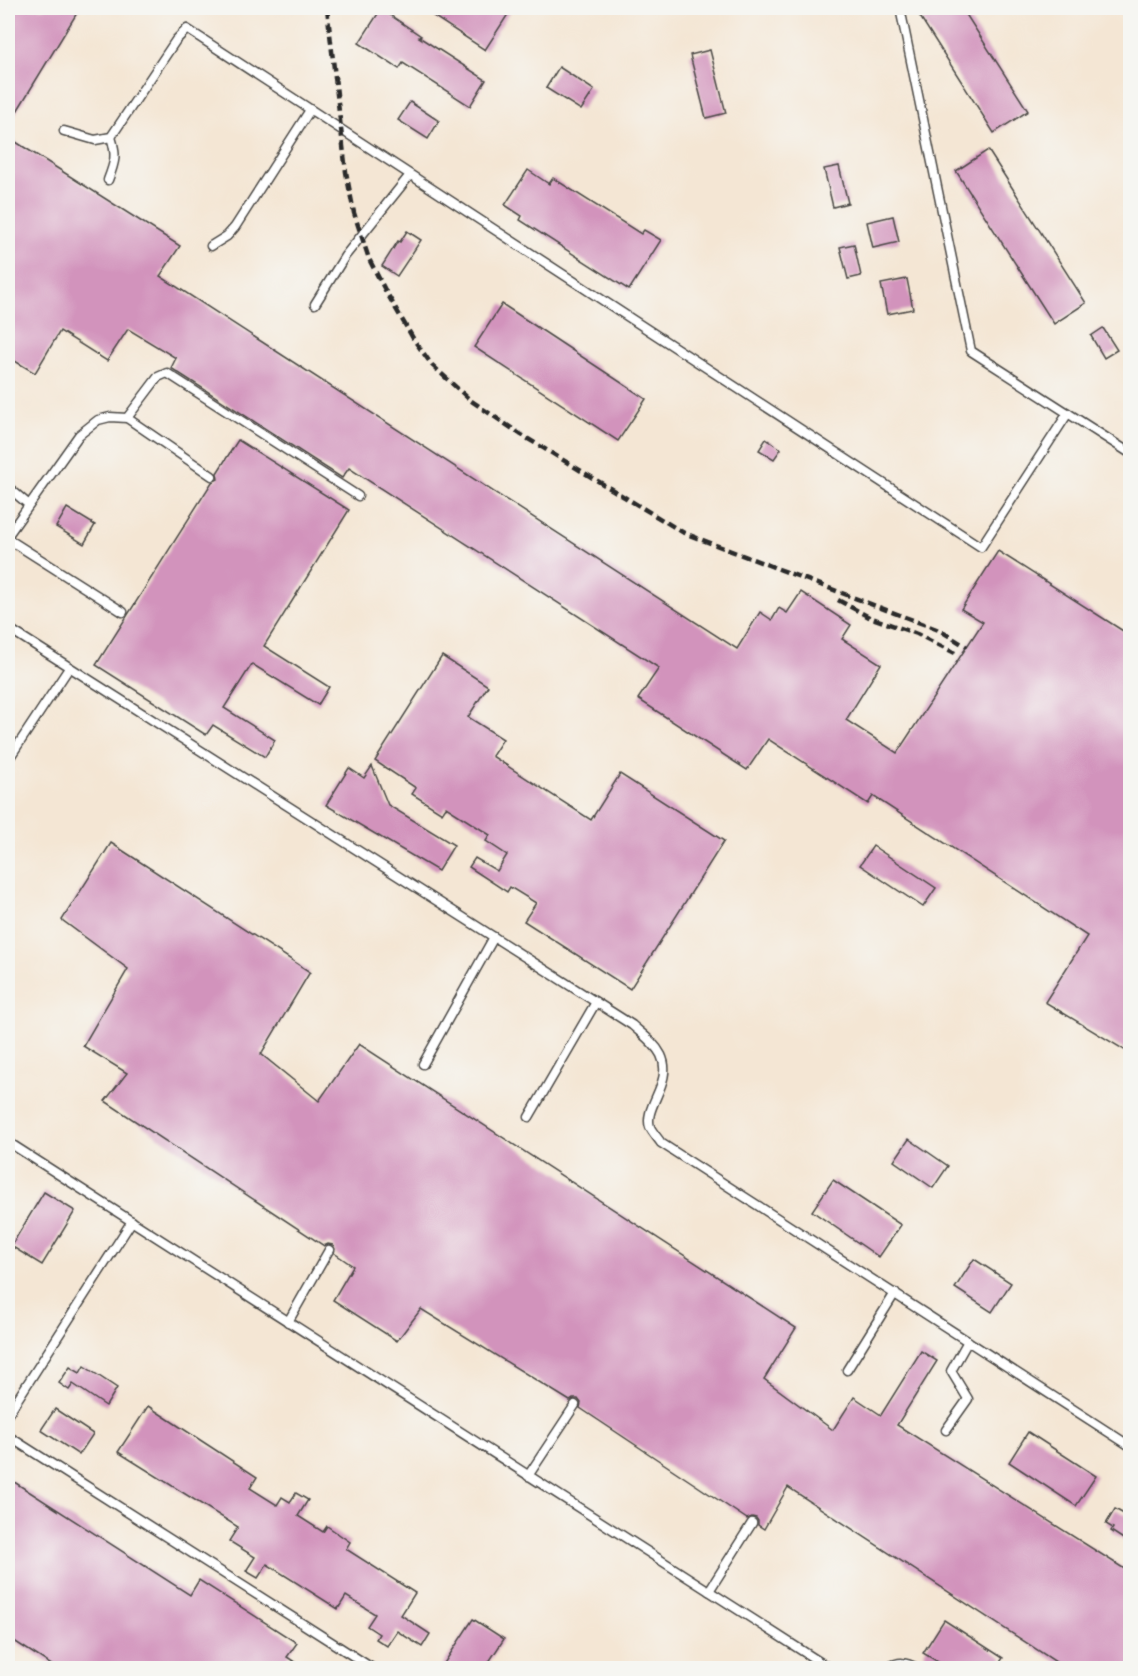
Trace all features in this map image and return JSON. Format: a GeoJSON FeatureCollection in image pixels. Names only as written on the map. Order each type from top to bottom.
{"type":"FeatureCollection","features":[{"type":"Feature","properties":{"kind":"lane"},"geometry":{"type":"LineString","coordinates":[[900,8],[971,351],[1131,453]]}},
{"type":"Feature","properties":{"kind":"lane"},"geometry":{"type":"LineString","coordinates":[[64,131],[95,140],[111,137],[176,40],[187,29],[981,547],[1068,413]]}},
{"type":"Feature","properties":{"kind":"lane"},"geometry":{"type":"LineString","coordinates":[[211,246],[227,236],[235,227],[310,110]]}},
{"type":"Feature","properties":{"kind":"lane"},"geometry":{"type":"LineString","coordinates":[[108,180],[115,161],[116,150],[111,137]]}},
{"type":"Feature","properties":{"kind":"lane"},"geometry":{"type":"LineString","coordinates":[[315,304],[345,256],[410,175]]}},
{"type":"Feature","properties":{"kind":"lane"},"geometry":{"type":"LineString","coordinates":[[127,418],[159,377],[168,373],[358,496]]}},
{"type":"Feature","properties":{"kind":"lane"},"geometry":{"type":"LineString","coordinates":[[123,612],[8,537],[79,435],[98,420],[110,417],[127,418],[212,476]]}},
{"type":"Feature","properties":{"kind":"lane"},"geometry":{"type":"LineString","coordinates":[[8,487],[29,505]]}},
{"type":"Feature","properties":{"kind":"lane"},"geometry":{"type":"LineString","coordinates":[[8,628],[632,1024],[657,1048],[662,1058],[664,1078],[649,1118],[650,1127],[661,1143],[1131,1446]]}},
{"type":"Feature","properties":{"kind":"lane"},"geometry":{"type":"LineString","coordinates":[[8,760],[69,668]]}},
{"type":"Feature","properties":{"kind":"lane"},"geometry":{"type":"LineString","coordinates":[[423,1064],[494,937]]}},
{"type":"Feature","properties":{"kind":"lane"},"geometry":{"type":"LineString","coordinates":[[529,1117],[596,1002]]}},
{"type":"Feature","properties":{"kind":"lane"},"geometry":{"type":"LineString","coordinates":[[8,1142],[829,1668]]}},
{"type":"Feature","properties":{"kind":"lane"},"geometry":{"type":"LineString","coordinates":[[8,1414],[132,1221]]}},
{"type":"Feature","properties":{"kind":"lane"},"geometry":{"type":"LineString","coordinates":[[288,1322],[329,1250]]}},
{"type":"Feature","properties":{"kind":"lane"},"geometry":{"type":"LineString","coordinates":[[848,1370],[894,1293]]}},
{"type":"Feature","properties":{"kind":"lane"},"geometry":{"type":"LineString","coordinates":[[946,1430],[968,1399],[951,1371],[968,1341]]}},
{"type":"Feature","properties":{"kind":"lane"},"geometry":{"type":"LineString","coordinates":[[528,1476],[575,1405]]}},
{"type":"Feature","properties":{"kind":"lane"},"geometry":{"type":"LineString","coordinates":[[8,1436],[372,1668]]}},
{"type":"Feature","properties":{"kind":"lane"},"geometry":{"type":"LineString","coordinates":[[709,1591],[752,1522]]}},
{"type":"Feature","properties":{"kind":"lane"},"geometry":{"type":"LineString","coordinates":[[887,1668],[900,1663],[908,1663],[917,1668]]}},
{"type":"Feature","properties":{"kind":"building"},"geometry":{"type":"Polygon","coordinates":[[[8,8],[80,8],[8,126],[8,8]]]}},
{"type":"Feature","properties":{"kind":"building"},"geometry":{"type":"Polygon","coordinates":[[[421,8],[512,8],[485,50],[421,8]]]}},
{"type":"Feature","properties":{"kind":"building"},"geometry":{"type":"Polygon","coordinates":[[[931,8],[962,8],[1028,111],[994,133],[919,15],[931,8]]]}},
{"type":"Feature","properties":{"kind":"building"},"geometry":{"type":"Polygon","coordinates":[[[381,9],[421,36],[419,37],[486,80],[470,106],[403,63],[399,69],[359,43],[381,9]]]}},
{"type":"Feature","properties":{"kind":"building"},"geometry":{"type":"Polygon","coordinates":[[[710,50],[726,113],[706,118],[690,55],[710,50]]]}},
{"type":"Feature","properties":{"kind":"building"},"geometry":{"type":"Polygon","coordinates":[[[559,67],[594,90],[581,110],[546,88],[559,67]]]}},
{"type":"Feature","properties":{"kind":"building"},"geometry":{"type":"Polygon","coordinates":[[[410,102],[439,121],[428,139],[398,120],[410,102]]]}},
{"type":"Feature","properties":{"kind":"building"},"geometry":{"type":"Polygon","coordinates":[[[8,137],[180,246],[160,276],[737,649],[760,612],[772,620],[779,608],[787,613],[801,592],[851,625],[842,639],[881,664],[846,720],[897,753],[983,622],[961,609],[998,551],[1131,636],[1131,1054],[1045,1002],[1087,936],[873,796],[868,804],[768,739],[747,770],[638,699],[659,668],[349,468],[342,478],[171,368],[176,358],[128,329],[107,361],[60,331],[35,373],[8,357],[8,137]]]}},
{"type":"Feature","properties":{"kind":"building"},"geometry":{"type":"Polygon","coordinates":[[[988,150],[1086,303],[1054,324],[956,171],[988,150]]]}},
{"type":"Feature","properties":{"kind":"building"},"geometry":{"type":"Polygon","coordinates":[[[839,166],[848,203],[833,207],[824,169],[839,166]]]}},
{"type":"Feature","properties":{"kind":"building"},"geometry":{"type":"Polygon","coordinates":[[[528,170],[549,184],[553,178],[641,234],[644,230],[661,240],[629,290],[520,220],[522,216],[505,205],[528,170]]]}},
{"type":"Feature","properties":{"kind":"building"},"geometry":{"type":"Polygon","coordinates":[[[893,216],[899,242],[873,248],[867,222],[893,216]]]}},
{"type":"Feature","properties":{"kind":"building"},"geometry":{"type":"Polygon","coordinates":[[[407,231],[421,240],[397,276],[382,266],[407,231]]]}},
{"type":"Feature","properties":{"kind":"building"},"geometry":{"type":"Polygon","coordinates":[[[854,244],[861,276],[848,279],[840,247],[854,244]]]}},
{"type":"Feature","properties":{"kind":"building"},"geometry":{"type":"Polygon","coordinates":[[[907,279],[913,309],[887,314],[881,284],[907,279]]]}},
{"type":"Feature","properties":{"kind":"building"},"geometry":{"type":"Polygon","coordinates":[[[502,304],[646,399],[618,441],[474,347],[502,304]]]}},
{"type":"Feature","properties":{"kind":"building"},"geometry":{"type":"Polygon","coordinates":[[[1103,328],[1117,350],[1104,358],[1091,336],[1103,328]]]}},
{"type":"Feature","properties":{"kind":"building"},"geometry":{"type":"Polygon","coordinates":[[[766,439],[781,449],[774,459],[759,450],[766,439]]]}},
{"type":"Feature","properties":{"kind":"building"},"geometry":{"type":"Polygon","coordinates":[[[238,440],[349,510],[264,646],[329,687],[318,705],[252,664],[224,708],[275,740],[265,757],[213,725],[206,735],[96,665],[212,482],[218,479],[217,473],[238,440]]]}},
{"type":"Feature","properties":{"kind":"building"},"geometry":{"type":"Polygon","coordinates":[[[67,508],[95,525],[84,544],[56,527],[67,508]]]}},
{"type":"Feature","properties":{"kind":"building"},"geometry":{"type":"Polygon","coordinates":[[[442,656],[488,686],[468,717],[503,739],[492,756],[591,820],[620,774],[724,841],[630,989],[524,921],[536,903],[510,887],[507,892],[469,867],[475,858],[497,871],[507,855],[486,841],[490,835],[446,807],[442,813],[412,794],[416,788],[375,761],[442,656]]]}},
{"type":"Feature","properties":{"kind":"building"},"geometry":{"type":"Polygon","coordinates":[[[372,766],[388,805],[454,845],[438,871],[326,805],[349,768],[364,778],[372,766]]]}},
{"type":"Feature","properties":{"kind":"building"},"geometry":{"type":"Polygon","coordinates":[[[111,843],[310,972],[261,1054],[319,1101],[359,1044],[796,1328],[764,1379],[833,1430],[854,1397],[881,1415],[921,1351],[937,1361],[897,1425],[1131,1573],[1131,1668],[1065,1668],[788,1487],[764,1529],[758,1525],[756,1518],[747,1519],[580,1408],[581,1403],[578,1399],[570,1401],[421,1309],[397,1341],[333,1300],[353,1266],[334,1253],[333,1245],[324,1246],[105,1101],[127,1073],[83,1046],[128,969],[62,920],[111,843]]]}},
{"type":"Feature","properties":{"kind":"building"},"geometry":{"type":"Polygon","coordinates":[[[873,846],[936,888],[923,907],[860,865],[873,846]]]}},
{"type":"Feature","properties":{"kind":"building"},"geometry":{"type":"Polygon","coordinates":[[[909,1139],[948,1166],[933,1188],[894,1161],[909,1139]]]}},
{"type":"Feature","properties":{"kind":"building"},"geometry":{"type":"Polygon","coordinates":[[[833,1180],[901,1225],[879,1257],[812,1211],[833,1180]]]}},
{"type":"Feature","properties":{"kind":"building"},"geometry":{"type":"Polygon","coordinates":[[[44,1192],[75,1211],[42,1265],[11,1246],[44,1192]]]}},
{"type":"Feature","properties":{"kind":"building"},"geometry":{"type":"Polygon","coordinates":[[[974,1259],[1011,1283],[992,1312],[955,1288],[974,1259]]]}},
{"type":"Feature","properties":{"kind":"building"},"geometry":{"type":"Polygon","coordinates":[[[84,1366],[117,1388],[106,1406],[73,1384],[69,1390],[59,1383],[70,1367],[80,1373],[84,1366]]]}},
{"type":"Feature","properties":{"kind":"building"},"geometry":{"type":"Polygon","coordinates":[[[148,1406],[257,1477],[250,1488],[277,1505],[282,1497],[290,1502],[296,1493],[308,1500],[298,1516],[323,1532],[327,1526],[350,1542],[346,1549],[415,1593],[401,1615],[430,1634],[422,1647],[397,1631],[387,1646],[376,1639],[379,1634],[367,1626],[375,1614],[346,1596],[338,1609],[267,1564],[258,1578],[246,1571],[255,1557],[229,1541],[238,1527],[118,1452],[148,1406]]]}},
{"type":"Feature","properties":{"kind":"building"},"geometry":{"type":"Polygon","coordinates":[[[55,1409],[93,1434],[79,1455],[41,1430],[55,1409]]]}},
{"type":"Feature","properties":{"kind":"building"},"geometry":{"type":"Polygon","coordinates":[[[1028,1432],[1096,1476],[1076,1506],[1009,1462],[1028,1432]]]}},
{"type":"Feature","properties":{"kind":"building"},"geometry":{"type":"Polygon","coordinates":[[[8,1478],[190,1595],[199,1580],[297,1643],[287,1657],[304,1668],[56,1668],[8,1637],[8,1478]]]}},
{"type":"Feature","properties":{"kind":"building"},"geometry":{"type":"Polygon","coordinates":[[[1115,1509],[1131,1518],[1131,1544],[1111,1531],[1113,1528],[1106,1524],[1115,1509]]]}},
{"type":"Feature","properties":{"kind":"building"},"geometry":{"type":"Polygon","coordinates":[[[473,1619],[504,1639],[485,1668],[441,1668],[473,1619]]]}},
{"type":"Feature","properties":{"kind":"building"},"geometry":{"type":"Polygon","coordinates":[[[944,1620],[1003,1658],[996,1668],[948,1668],[923,1653],[944,1620]]]}},
{"type":"Feature","properties":{"kind":"railway"},"geometry":{"type":"LineString","coordinates":[[327,8],[346,172],[354,213],[369,259],[414,340],[432,365],[470,400],[520,434],[684,533],[939,630],[967,647]]}},
{"type":"Feature","properties":{"kind":"railway"},"geometry":{"type":"LineString","coordinates":[[838,600],[869,617],[917,634],[955,653]]}}]}
